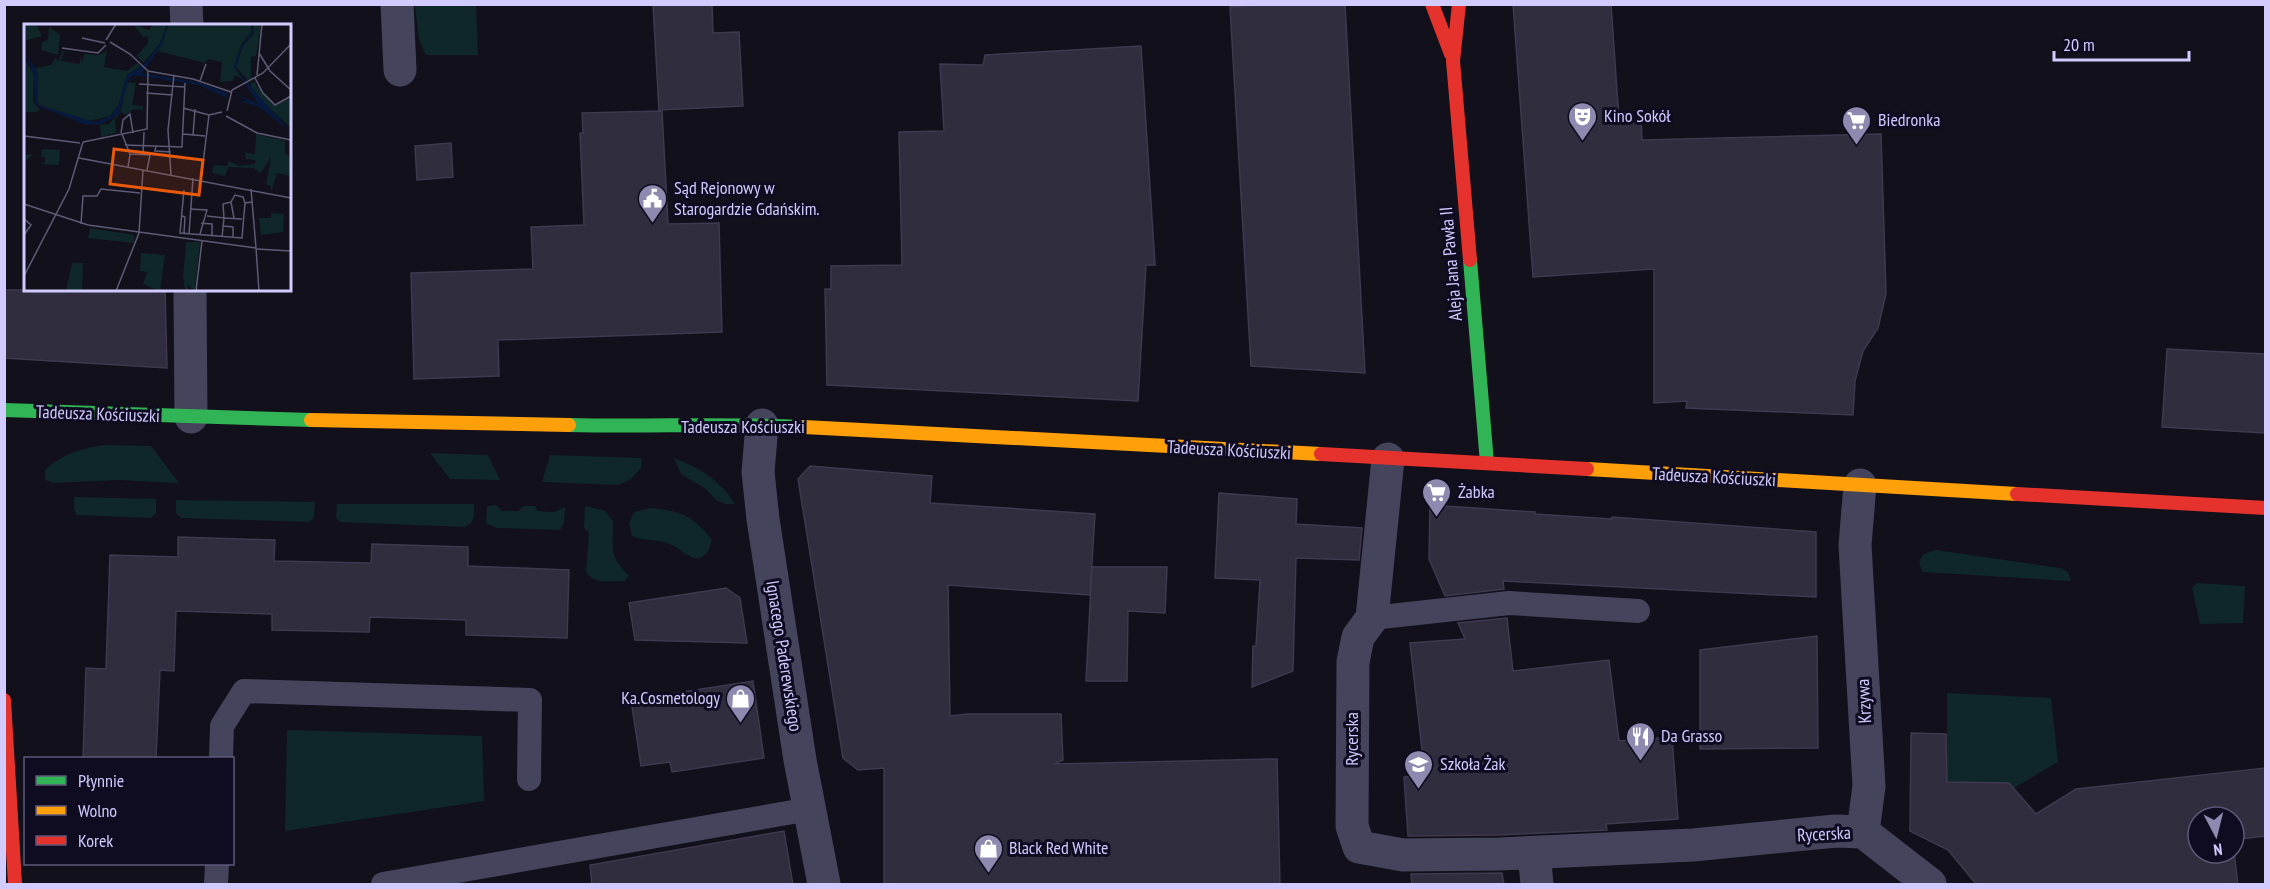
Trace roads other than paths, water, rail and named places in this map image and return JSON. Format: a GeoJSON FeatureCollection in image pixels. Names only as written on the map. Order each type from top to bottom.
{"type":"FeatureCollection","features":[{"type":"Feature","properties":{"kind":"street"},"geometry":{"type":"LineString","coordinates":[[186,4],[187,24]]}},
{"type":"Feature","properties":{"kind":"street"},"geometry":{"type":"LineString","coordinates":[[396,4],[400,70]]}},
{"type":"Feature","properties":{"kind":"street","name":"Aleja Jana Pawła II"},"geometry":{"type":"LineString","coordinates":[[1432,4],[1453,61]]}},
{"type":"Feature","properties":{"kind":"street","name":"Aleja Jana Pawła II"},"geometry":{"type":"LineString","coordinates":[[1459,4],[1453,61],[1487,463]]}},
{"type":"Feature","properties":{"kind":"street"},"geometry":{"type":"LineString","coordinates":[[190,291],[191,417]]}},
{"type":"Feature","properties":{"kind":"street","name":"Tadeusza Kościuszki"},"geometry":{"type":"LineString","coordinates":[[4,410],[191,417],[658,427],[762,425],[1487,463],[2265,508]]}},
{"type":"Feature","properties":{"kind":"street","name":"Ignacego Paderewskiego"},"geometry":{"type":"LineString","coordinates":[[762,425],[758,472],[763,519],[800,760],[824,885]]}},
{"type":"Feature","properties":{"kind":"street","name":"Rycerska"},"geometry":{"type":"LineString","coordinates":[[1388,459],[1372,618],[1358,637],[1353,662],[1352,826],[1359,847],[1403,855],[1534,853],[1693,844],[1836,831],[1863,832]]}},
{"type":"Feature","properties":{"kind":"street","name":"Krzywa"},"geometry":{"type":"LineString","coordinates":[[1860,485],[1855,545],[1869,786],[1863,832]]}},
{"type":"Feature","properties":{"kind":"street"},"geometry":{"type":"LineString","coordinates":[[4,700],[8,802],[15,885]]}},
{"type":"Feature","properties":{"kind":"street"},"geometry":{"type":"LineString","coordinates":[[1863,832],[1930,885]]}},
{"type":"Feature","properties":{"kind":"street"},"geometry":{"type":"LineString","coordinates":[[1534,853],[1537,885]]}},
{"type":"Feature","properties":{"kind":"lane"},"geometry":{"type":"LineString","coordinates":[[1372,618],[1509,603],[1638,611]]}},
{"type":"Feature","properties":{"kind":"lane"},"geometry":{"type":"LineString","coordinates":[[221,757],[222,726],[244,691],[530,700],[529,778]]}},
{"type":"Feature","properties":{"kind":"lane"},"geometry":{"type":"LineString","coordinates":[[383,885],[810,809]]}},
{"type":"Feature","properties":{"kind":"lane"},"geometry":{"type":"LineString","coordinates":[[216,885],[217,865]]}},
{"type":"Feature","properties":{"kind":"place","name":"Kino Sokół"},"geometry":{"type":"Point","coordinates":[1583,142]}},
{"type":"Feature","properties":{"kind":"place","name":"Biedronka"},"geometry":{"type":"Point","coordinates":[1857,146]}},
{"type":"Feature","properties":{"kind":"place","name":"Sąd Rejonowy w Starogardzie Gdańskim."},"geometry":{"type":"Point","coordinates":[653,224]}},
{"type":"Feature","properties":{"kind":"place","name":"Żabka"},"geometry":{"type":"Point","coordinates":[1437,518]}},
{"type":"Feature","properties":{"kind":"place","name":"Ka.Cosmetology"},"geometry":{"type":"Point","coordinates":[741,724]}},
{"type":"Feature","properties":{"kind":"place","name":"Da Grasso"},"geometry":{"type":"Point","coordinates":[1640,762]}},
{"type":"Feature","properties":{"kind":"place","name":"Szkoła Żak"},"geometry":{"type":"Point","coordinates":[1419,790]}},
{"type":"Feature","properties":{"kind":"place","name":"Black Red White"},"geometry":{"type":"Point","coordinates":[988,874]}}]}
